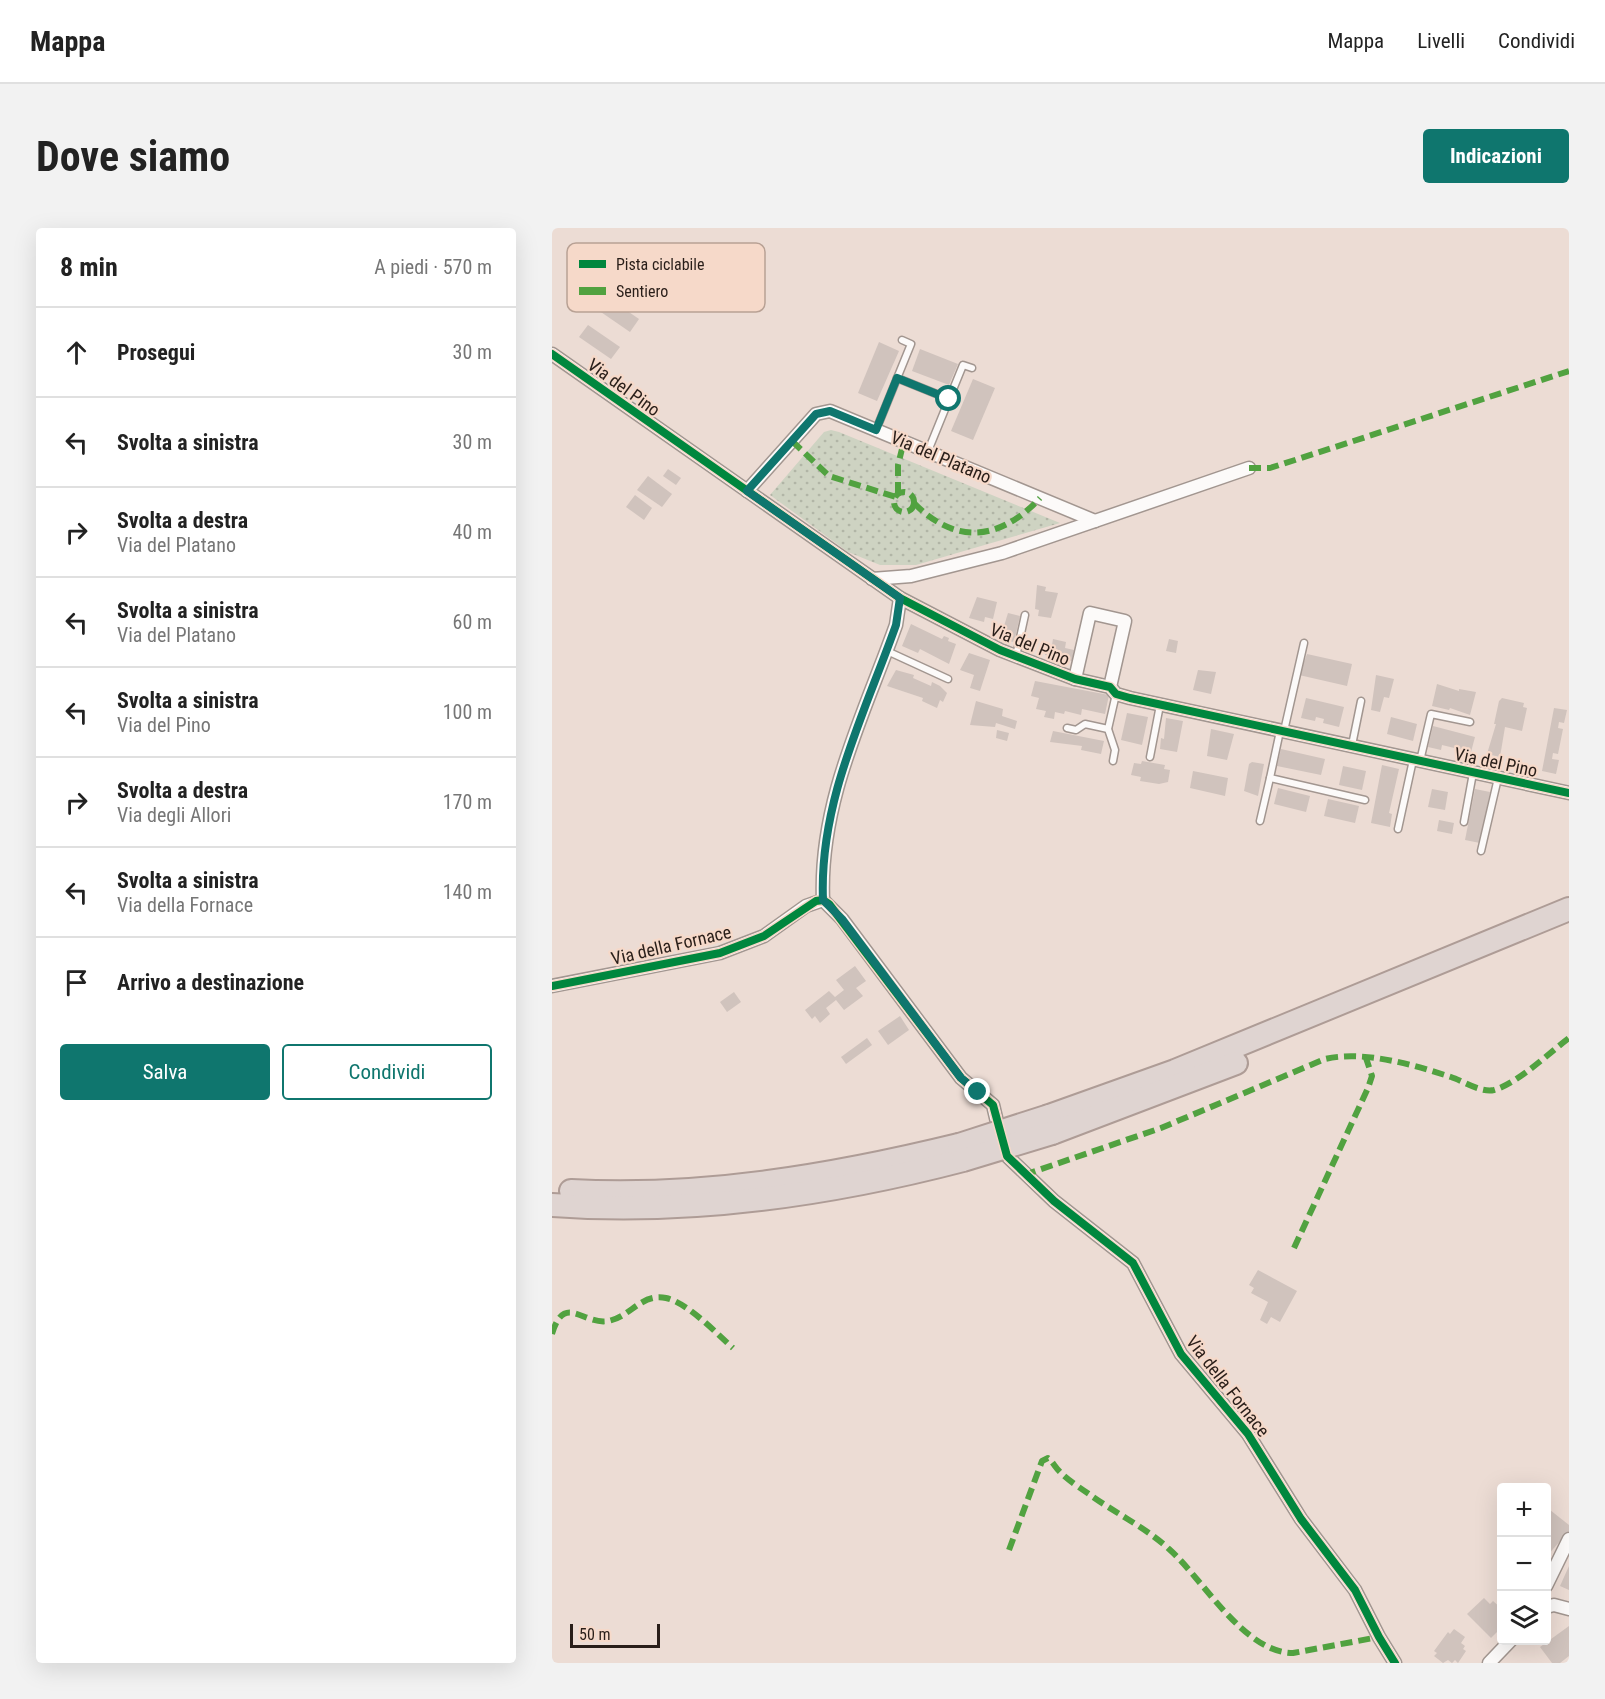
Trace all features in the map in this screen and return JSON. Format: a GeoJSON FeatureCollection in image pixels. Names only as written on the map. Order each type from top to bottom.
{"type":"FeatureCollection","features":[{"type":"Feature","properties":{"kind":"highway"},"geometry":{"type":"LineString","coordinates":[[1051,1125],[1175,1071],[1569,909]]}},
{"type":"Feature","properties":{"kind":"highway"},"geometry":{"type":"LineString","coordinates":[[552,1205],[668,1206],[761,1199],[883,1180],[961,1152],[1198,1079],[1569,926]]}},
{"type":"Feature","properties":{"kind":"highway"},"geometry":{"type":"LineString","coordinates":[[552,1190],[622,1191],[731,1186],[961,1152]]}},
{"type":"Feature","properties":{"kind":"street","name":"Via del Pino"},"geometry":{"type":"LineString","coordinates":[[552,354],[900,598],[1016,657],[1075,679],[1161,705],[1569,793]]}},
{"type":"Feature","properties":{"kind":"street","name":"Via del Platano"},"geometry":{"type":"LineString","coordinates":[[747,491],[816,414],[830,411],[1095,521]]}},
{"type":"Feature","properties":{"kind":"street"},"geometry":{"type":"LineString","coordinates":[[872,579],[911,576],[991,556],[1249,468]]}},
{"type":"Feature","properties":{"kind":"street"},"geometry":{"type":"LineString","coordinates":[[900,598],[896,625],[834,795],[824,849],[823,900],[842,919],[961,1078],[993,1105],[997,1122]]}},
{"type":"Feature","properties":{"kind":"street"},"geometry":{"type":"LineString","coordinates":[[1075,679],[1090,613],[1125,621],[1113,690]]}},
{"type":"Feature","properties":{"kind":"street","name":"Via della Fornace"},"geometry":{"type":"LineString","coordinates":[[552,986],[720,953],[764,936],[807,906],[823,900]]}},
{"type":"Feature","properties":{"kind":"street","name":"Via della Fornace"},"geometry":{"type":"LineString","coordinates":[[1006,1156],[1054,1200],[1133,1263],[1181,1354],[1248,1434],[1301,1519],[1355,1590],[1378,1637],[1395,1663]]}},
{"type":"Feature","properties":{"kind":"street"},"geometry":{"type":"LineString","coordinates":[[1551,1576],[1569,1539]]}},
{"type":"Feature","properties":{"kind":"street"},"geometry":{"type":"LineString","coordinates":[[1551,1604],[1569,1609]]}},
{"type":"Feature","properties":{"kind":"street"},"geometry":{"type":"LineString","coordinates":[[1489,1663],[1507,1645]]}},
{"type":"Feature","properties":{"kind":"lane"},"geometry":{"type":"LineString","coordinates":[[876,430],[911,344],[902,340]]}},
{"type":"Feature","properties":{"kind":"lane"},"geometry":{"type":"LineString","coordinates":[[928,451],[963,365],[972,368]]}},
{"type":"Feature","properties":{"kind":"lane"},"geometry":{"type":"LineString","coordinates":[[897,378],[949,399]]}},
{"type":"Feature","properties":{"kind":"lane"},"geometry":{"type":"LineString","coordinates":[[1016,657],[1025,615]]}},
{"type":"Feature","properties":{"kind":"lane"},"geometry":{"type":"LineString","coordinates":[[1260,821],[1304,643]]}},
{"type":"Feature","properties":{"kind":"lane"},"geometry":{"type":"LineString","coordinates":[[886,651],[948,679]]}},
{"type":"Feature","properties":{"kind":"lane"},"geometry":{"type":"LineString","coordinates":[[1113,690],[1108,729],[1115,750],[1113,761]]}},
{"type":"Feature","properties":{"kind":"lane"},"geometry":{"type":"LineString","coordinates":[[1352,746],[1361,701]]}},
{"type":"Feature","properties":{"kind":"lane"},"geometry":{"type":"LineString","coordinates":[[1150,757],[1161,705]]}},
{"type":"Feature","properties":{"kind":"lane"},"geometry":{"type":"LineString","coordinates":[[1398,829],[1431,714],[1470,722]]}},
{"type":"Feature","properties":{"kind":"lane"},"geometry":{"type":"LineString","coordinates":[[1067,728],[1076,730],[1085,724],[1108,729]]}},
{"type":"Feature","properties":{"kind":"lane"},"geometry":{"type":"LineString","coordinates":[[1464,822],[1473,773]]}},
{"type":"Feature","properties":{"kind":"lane"},"geometry":{"type":"LineString","coordinates":[[1270,778],[1365,800]]}},
{"type":"Feature","properties":{"kind":"lane"},"geometry":{"type":"LineString","coordinates":[[1481,851],[1498,778]]}},
{"type":"Feature","properties":{"kind":"green space"},"geometry":{"type":"Polygon","coordinates":[[[831,430],[1060,523],[916,565],[880,565],[848,552],[770,495],[824,432],[831,430]]]}},
{"type":"Feature","properties":{"kind":"building"},"geometry":{"type":"Polygon","coordinates":[[[601,312],[629,312],[639,319],[630,332],[601,312]]]}},
{"type":"Feature","properties":{"kind":"building"},"geometry":{"type":"Polygon","coordinates":[[[588,325],[620,347],[611,359],[579,337],[588,325]]]}},
{"type":"Feature","properties":{"kind":"building"},"geometry":{"type":"Polygon","coordinates":[[[879,342],[899,351],[877,401],[858,393],[879,342]]]}},
{"type":"Feature","properties":{"kind":"building"},"geometry":{"type":"Polygon","coordinates":[[[920,349],[958,364],[949,385],[912,371],[920,349]]]}},
{"type":"Feature","properties":{"kind":"building"},"geometry":{"type":"Polygon","coordinates":[[[973,379],[995,388],[973,440],[951,431],[973,379]]]}},
{"type":"Feature","properties":{"kind":"building"},"geometry":{"type":"Polygon","coordinates":[[[668,469],[681,478],[676,485],[663,476],[668,469]]]}},
{"type":"Feature","properties":{"kind":"building"},"geometry":{"type":"Polygon","coordinates":[[[648,476],[672,494],[662,507],[637,490],[648,476]]]}},
{"type":"Feature","properties":{"kind":"building"},"geometry":{"type":"Polygon","coordinates":[[[635,495],[652,508],[644,520],[626,507],[635,495]]]}},
{"type":"Feature","properties":{"kind":"building"},"geometry":{"type":"Polygon","coordinates":[[[1037,585],[1046,587],[1045,591],[1058,593],[1051,618],[1038,616],[1039,610],[1035,609],[1037,585]]]}},
{"type":"Feature","properties":{"kind":"building"},"geometry":{"type":"Polygon","coordinates":[[[977,597],[997,602],[993,619],[985,617],[984,622],[969,618],[977,597]]]}},
{"type":"Feature","properties":{"kind":"building"},"geometry":{"type":"Polygon","coordinates":[[[1008,613],[1020,616],[1014,642],[1000,639],[1008,613]]]}},
{"type":"Feature","properties":{"kind":"building"},"geometry":{"type":"Polygon","coordinates":[[[911,624],[942,639],[944,636],[949,638],[948,641],[956,644],[949,664],[920,649],[918,653],[902,646],[911,624]]]}},
{"type":"Feature","properties":{"kind":"building"},"geometry":{"type":"Polygon","coordinates":[[[1053,639],[1066,642],[1065,648],[1074,650],[1072,661],[1045,655],[1047,644],[1052,645],[1053,639]]]}},
{"type":"Feature","properties":{"kind":"building"},"geometry":{"type":"Polygon","coordinates":[[[1169,639],[1178,641],[1176,653],[1166,651],[1169,639]]]}},
{"type":"Feature","properties":{"kind":"building"},"geometry":{"type":"Polygon","coordinates":[[[969,653],[990,660],[980,691],[970,688],[974,675],[960,670],[969,653]]]}},
{"type":"Feature","properties":{"kind":"building"},"geometry":{"type":"Polygon","coordinates":[[[1307,654],[1352,664],[1347,686],[1299,675],[1307,654]]]}},
{"type":"Feature","properties":{"kind":"building"},"geometry":{"type":"Polygon","coordinates":[[[896,670],[914,675],[913,678],[931,686],[932,682],[940,686],[947,693],[943,702],[940,700],[937,708],[922,701],[923,698],[887,686],[896,670]]]}},
{"type":"Feature","properties":{"kind":"building"},"geometry":{"type":"Polygon","coordinates":[[[1198,670],[1216,672],[1211,694],[1193,690],[1198,670]]]}},
{"type":"Feature","properties":{"kind":"building"},"geometry":{"type":"Polygon","coordinates":[[[1376,675],[1394,679],[1389,698],[1384,697],[1380,712],[1371,710],[1376,675]]]}},
{"type":"Feature","properties":{"kind":"building"},"geometry":{"type":"Polygon","coordinates":[[[1035,681],[1109,695],[1105,714],[1082,709],[1081,715],[1065,711],[1064,714],[1055,712],[1054,719],[1044,717],[1046,711],[1036,709],[1039,698],[1031,696],[1035,681]]]}},
{"type":"Feature","properties":{"kind":"building"},"geometry":{"type":"Polygon","coordinates":[[[1437,684],[1459,691],[1459,689],[1476,692],[1470,715],[1450,708],[1449,710],[1432,706],[1437,684]]]}},
{"type":"Feature","properties":{"kind":"building"},"geometry":{"type":"Polygon","coordinates":[[[1306,698],[1344,707],[1339,727],[1323,723],[1324,719],[1316,717],[1315,721],[1301,718],[1306,698]]]}},
{"type":"Feature","properties":{"kind":"building"},"geometry":{"type":"Polygon","coordinates":[[[1502,698],[1524,703],[1523,707],[1527,708],[1522,731],[1505,727],[1500,757],[1487,754],[1496,724],[1494,724],[1499,701],[1502,698]]]}},
{"type":"Feature","properties":{"kind":"building"},"geometry":{"type":"Polygon","coordinates":[[[976,701],[1003,709],[1002,716],[1017,721],[1015,729],[996,723],[995,727],[970,725],[976,701]]]}},
{"type":"Feature","properties":{"kind":"building"},"geometry":{"type":"Polygon","coordinates":[[[1554,708],[1567,710],[1564,723],[1559,722],[1558,728],[1563,729],[1558,754],[1553,753],[1552,759],[1559,760],[1556,774],[1542,771],[1554,708]]]}},
{"type":"Feature","properties":{"kind":"building"},"geometry":{"type":"Polygon","coordinates":[[[1127,713],[1148,717],[1142,745],[1121,740],[1127,713]]]}},
{"type":"Feature","properties":{"kind":"building"},"geometry":{"type":"Polygon","coordinates":[[[1391,717],[1417,724],[1413,741],[1387,734],[1391,717]]]}},
{"type":"Feature","properties":{"kind":"building"},"geometry":{"type":"Polygon","coordinates":[[[1166,718],[1183,721],[1177,752],[1160,749],[1161,738],[1164,739],[1166,718]]]}},
{"type":"Feature","properties":{"kind":"building"},"geometry":{"type":"Polygon","coordinates":[[[1433,726],[1475,737],[1471,752],[1442,745],[1441,750],[1428,747],[1433,726]]]}},
{"type":"Feature","properties":{"kind":"building"},"geometry":{"type":"Polygon","coordinates":[[[1211,729],[1234,734],[1227,760],[1207,756],[1211,729]]]}},
{"type":"Feature","properties":{"kind":"building"},"geometry":{"type":"Polygon","coordinates":[[[997,730],[1009,733],[1007,741],[996,738],[997,730]]]}},
{"type":"Feature","properties":{"kind":"building"},"geometry":{"type":"Polygon","coordinates":[[[1053,731],[1104,741],[1101,754],[1081,750],[1082,746],[1050,742],[1053,731]]]}},
{"type":"Feature","properties":{"kind":"building"},"geometry":{"type":"Polygon","coordinates":[[[1281,749],[1325,759],[1321,775],[1277,766],[1281,749]]]}},
{"type":"Feature","properties":{"kind":"building"},"geometry":{"type":"Polygon","coordinates":[[[1142,761],[1165,765],[1164,769],[1170,770],[1168,782],[1159,784],[1140,781],[1141,777],[1131,775],[1134,763],[1141,764],[1142,761]]]}},
{"type":"Feature","properties":{"kind":"building"},"geometry":{"type":"Polygon","coordinates":[[[1252,762],[1264,764],[1258,796],[1244,791],[1249,764],[1252,762]]]}},
{"type":"Feature","properties":{"kind":"building"},"geometry":{"type":"Polygon","coordinates":[[[1382,765],[1399,769],[1389,813],[1392,814],[1390,827],[1371,823],[1382,765]]]}},
{"type":"Feature","properties":{"kind":"building"},"geometry":{"type":"Polygon","coordinates":[[[1343,766],[1366,771],[1362,790],[1339,785],[1343,766]]]}},
{"type":"Feature","properties":{"kind":"building"},"geometry":{"type":"Polygon","coordinates":[[[1193,771],[1228,778],[1225,796],[1190,788],[1193,771]]]}},
{"type":"Feature","properties":{"kind":"building"},"geometry":{"type":"Polygon","coordinates":[[[1278,788],[1310,796],[1306,812],[1274,804],[1278,788]]]}},
{"type":"Feature","properties":{"kind":"building"},"geometry":{"type":"Polygon","coordinates":[[[1432,789],[1448,792],[1445,810],[1428,807],[1432,789]]]}},
{"type":"Feature","properties":{"kind":"building"},"geometry":{"type":"Polygon","coordinates":[[[1475,789],[1490,792],[1480,843],[1465,840],[1475,789]]]}},
{"type":"Feature","properties":{"kind":"building"},"geometry":{"type":"Polygon","coordinates":[[[1328,799],[1359,806],[1355,823],[1324,816],[1328,799]]]}},
{"type":"Feature","properties":{"kind":"building"},"geometry":{"type":"Polygon","coordinates":[[[1439,820],[1454,823],[1452,834],[1437,831],[1439,820]]]}},
{"type":"Feature","properties":{"kind":"building"},"geometry":{"type":"Polygon","coordinates":[[[855,966],[866,981],[856,988],[863,996],[844,1010],[836,1000],[826,1008],[830,1014],[820,1023],[815,1016],[812,1019],[805,1010],[829,991],[835,997],[844,990],[836,980],[855,966]]]}},
{"type":"Feature","properties":{"kind":"building"},"geometry":{"type":"Polygon","coordinates":[[[734,992],[741,1002],[727,1012],[720,1002],[734,992]]]}},
{"type":"Feature","properties":{"kind":"building"},"geometry":{"type":"Polygon","coordinates":[[[900,1016],[909,1030],[888,1045],[878,1031],[900,1016]]]}},
{"type":"Feature","properties":{"kind":"building"},"geometry":{"type":"Polygon","coordinates":[[[867,1038],[872,1045],[846,1064],[841,1057],[867,1038]]]}},
{"type":"Feature","properties":{"kind":"building"},"geometry":{"type":"Polygon","coordinates":[[[1258,1270],[1297,1291],[1280,1322],[1271,1317],[1267,1324],[1260,1320],[1268,1302],[1251,1293],[1254,1288],[1249,1285],[1258,1270]]]}},
{"type":"Feature","properties":{"kind":"building"},"geometry":{"type":"Polygon","coordinates":[[[1551,1511],[1569,1525],[1569,1531],[1551,1551],[1551,1511]]]}},
{"type":"Feature","properties":{"kind":"building"},"geometry":{"type":"Polygon","coordinates":[[[1569,1566],[1569,1590],[1560,1586],[1569,1566]]]}},
{"type":"Feature","properties":{"kind":"building"},"geometry":{"type":"Polygon","coordinates":[[[1484,1598],[1490,1604],[1493,1601],[1497,1605],[1497,1632],[1491,1638],[1467,1614],[1484,1598]]]}},
{"type":"Feature","properties":{"kind":"building"},"geometry":{"type":"Polygon","coordinates":[[[1569,1626],[1569,1656],[1560,1663],[1552,1663],[1540,1647],[1551,1645],[1551,1639],[1569,1626]]]}},
{"type":"Feature","properties":{"kind":"building"},"geometry":{"type":"Polygon","coordinates":[[[1454,1629],[1465,1637],[1461,1643],[1465,1646],[1463,1649],[1466,1651],[1458,1663],[1455,1660],[1452,1663],[1448,1660],[1443,1663],[1434,1656],[1437,1653],[1434,1651],[1448,1632],[1450,1634],[1454,1629]]]}},
{"type":"Feature","properties":{"kind":"marked path"},"geometry":{"type":"LineString","coordinates":[[1249,468],[1270,468],[1569,371]]}},
{"type":"Feature","properties":{"kind":"marked path"},"geometry":{"type":"LineString","coordinates":[[792,441],[829,476],[896,497]]}},
{"type":"Feature","properties":{"kind":"marked path"},"geometry":{"type":"LineString","coordinates":[[898,494],[898,465],[904,441]]}},
{"type":"Feature","properties":{"kind":"marked path"},"geometry":{"type":"LineString","coordinates":[[904,492],[911,495],[914,502],[911,509],[904,512],[897,509],[894,502],[897,495],[904,492]]}},
{"type":"Feature","properties":{"kind":"marked path"},"geometry":{"type":"LineString","coordinates":[[914,503],[930,517],[946,526],[962,531],[978,532],[1010,523],[1040,498]]}},
{"type":"Feature","properties":{"kind":"marked path"},"geometry":{"type":"LineString","coordinates":[[1024,1175],[1161,1128],[1325,1059],[1356,1056],[1389,1060],[1437,1072],[1478,1088],[1494,1090],[1513,1081],[1569,1038]]}},
{"type":"Feature","properties":{"kind":"marked path"},"geometry":{"type":"LineString","coordinates":[[1294,1248],[1368,1088],[1372,1076],[1366,1058]]}},
{"type":"Feature","properties":{"kind":"marked path"},"geometry":{"type":"LineString","coordinates":[[552,1334],[557,1321],[563,1315],[570,1313],[593,1320],[612,1320],[644,1301],[658,1297],[683,1306],[733,1348]]}},
{"type":"Feature","properties":{"kind":"marked path"},"geometry":{"type":"LineString","coordinates":[[1009,1550],[1042,1461],[1048,1458],[1070,1481],[1169,1549],[1225,1612],[1258,1641],[1275,1650],[1293,1653],[1379,1637]]}},
{"type":"Feature","properties":{"kind":"cycle path"},"geometry":{"type":"LineString","coordinates":[[552,354],[900,598],[1000,650],[1075,679],[1110,687],[1116,694],[1130,698],[1569,793]]}},
{"type":"Feature","properties":{"kind":"cycle path"},"geometry":{"type":"LineString","coordinates":[[552,986],[720,953],[764,936],[816,901],[823,900],[829,904],[961,1078],[993,1105],[1007,1156],[1054,1201],[1133,1263],[1181,1354],[1248,1434],[1301,1519],[1355,1590],[1395,1663]]}},
{"type":"Feature","properties":{"kind":"route"},"geometry":{"type":"LineString","coordinates":[[949,399],[897,378],[876,430],[830,411],[816,414],[747,491],[900,598],[896,625],[834,795],[824,849],[823,900],[842,919],[961,1078],[978,1092]]}}]}
